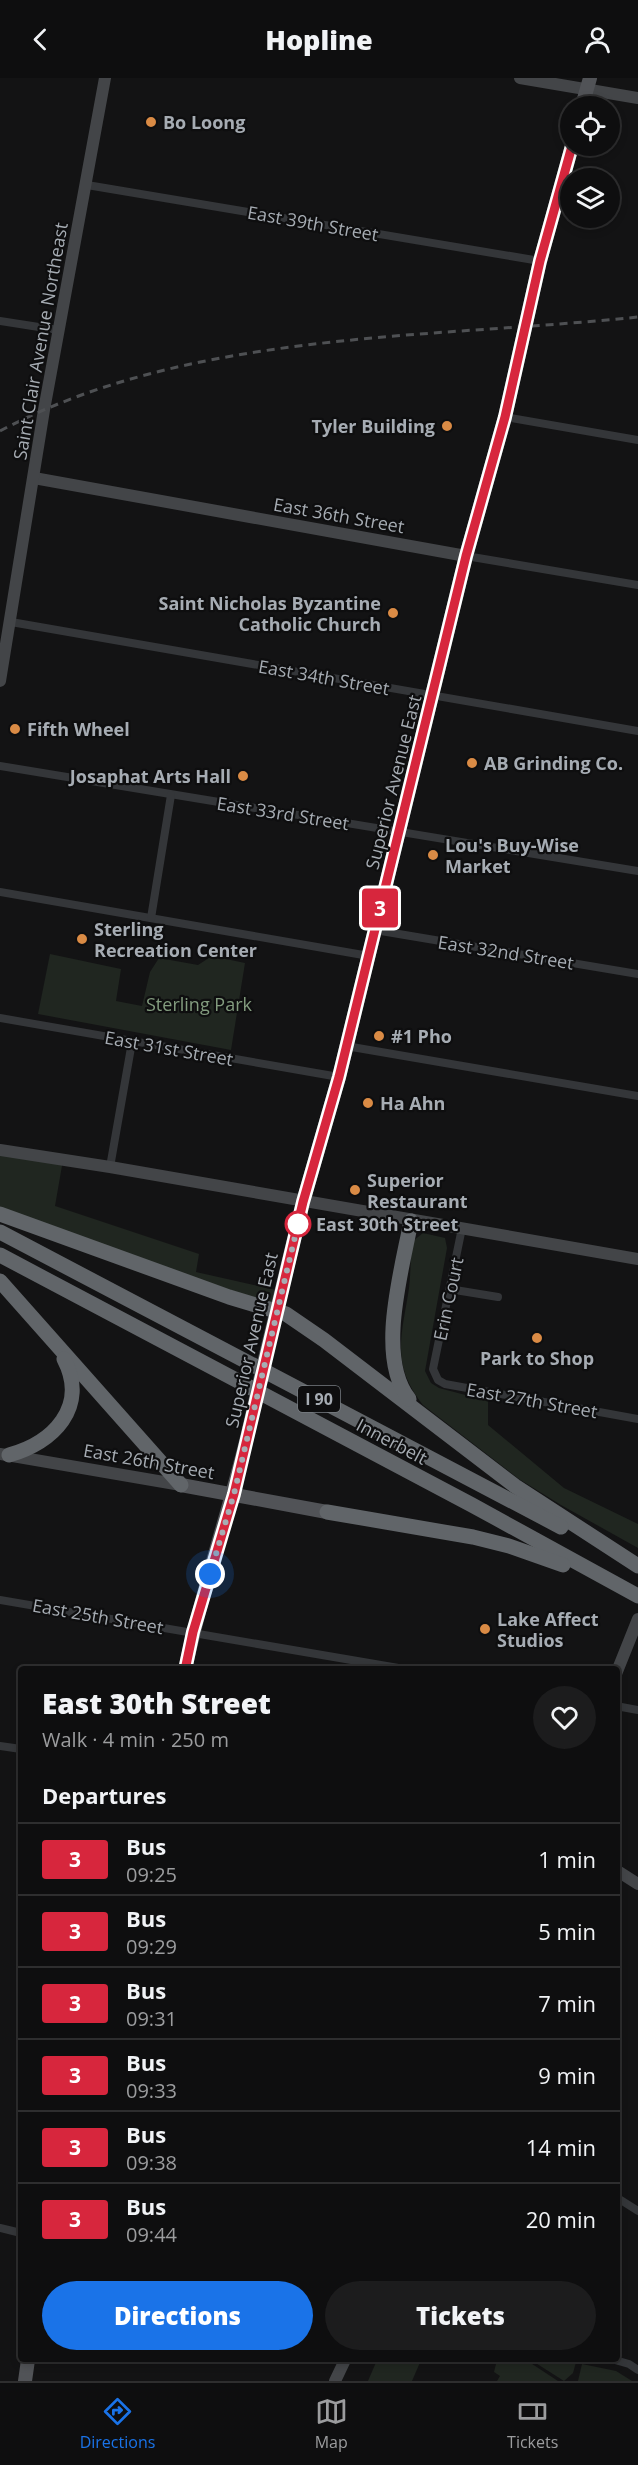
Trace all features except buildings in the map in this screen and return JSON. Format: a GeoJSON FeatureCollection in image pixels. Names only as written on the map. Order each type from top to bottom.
{"type":"FeatureCollection","features":[{"type":"Feature","properties":{"kind":"highway"},"geometry":{"type":"LineString","coordinates":[[0,1214],[229,1297],[277,1310],[304,1325],[515,1486],[638,1566]]}},
{"type":"Feature","properties":{"kind":"highway"},"geometry":{"type":"LineString","coordinates":[[411,1221],[397,1302],[392,1355],[398,1381],[404,1394],[418,1411]]}},
{"type":"Feature","properties":{"kind":"highway","name":"Innerbelt"},"geometry":{"type":"LineString","coordinates":[[0,1232],[638,1566]]}},
{"type":"Feature","properties":{"kind":"highway","name":"Innerbelt"},"geometry":{"type":"LineString","coordinates":[[0,1255],[633,1593]]}},
{"type":"Feature","properties":{"kind":"highway"},"geometry":{"type":"LineString","coordinates":[[0,1281],[181,1485]]}},
{"type":"Feature","properties":{"kind":"highway"},"geometry":{"type":"LineString","coordinates":[[4,1455],[27,1450],[43,1442],[53,1433],[66,1414],[72,1389],[71,1376],[58,1346]]}},
{"type":"Feature","properties":{"kind":"highway"},"geometry":{"type":"LineString","coordinates":[[327,1512],[421,1527],[509,1546],[633,1593]]}},
{"type":"Feature","properties":{"kind":"main road","name":"Saint Clair Avenue Northeast"},"geometry":{"type":"LineString","coordinates":[[0,681],[58,330],[105,78]]}},
{"type":"Feature","properties":{"kind":"main road"},"geometry":{"type":"LineString","coordinates":[[520,78],[588,84],[638,98]]}},
{"type":"Feature","properties":{"kind":"main road","name":"Superior Avenue East"},"geometry":{"type":"LineString","coordinates":[[186,1666],[193,1632],[234,1494],[303,1202],[339,1077],[466,556],[505,417],[540,261],[569,156]]}},
{"type":"Feature","properties":{"kind":"main road","name":"East 36th Street"},"geometry":{"type":"LineString","coordinates":[[33,478],[466,556]]}},
{"type":"Feature","properties":{"kind":"main road"},"geometry":{"type":"LineString","coordinates":[[0,1150],[638,1259]]}},
{"type":"Feature","properties":{"kind":"main road","name":"East 26th Street"},"geometry":{"type":"LineString","coordinates":[[4,1455],[327,1512]]}},
{"type":"Feature","properties":{"kind":"main road"},"geometry":{"type":"LineString","coordinates":[[619,1666],[636,1624]]}},
{"type":"Feature","properties":{"kind":"main road"},"geometry":{"type":"LineString","coordinates":[[620,1873],[638,1884]]}},
{"type":"Feature","properties":{"kind":"main road"},"geometry":{"type":"LineString","coordinates":[[25,2381],[28,2362]]}},
{"type":"Feature","properties":{"kind":"main road"},"geometry":{"type":"LineString","coordinates":[[335,2381],[344,2362]]}},
{"type":"Feature","properties":{"kind":"street","name":"East 39th Street"},"geometry":{"type":"LineString","coordinates":[[87,184],[540,261]]}},
{"type":"Feature","properties":{"kind":"street"},"geometry":{"type":"LineString","coordinates":[[0,321],[58,330]]}},
{"type":"Feature","properties":{"kind":"street"},"geometry":{"type":"LineString","coordinates":[[505,417],[638,440]]}},
{"type":"Feature","properties":{"kind":"street","name":"East 36th Street"},"geometry":{"type":"LineString","coordinates":[[466,556],[638,585]]}},
{"type":"Feature","properties":{"kind":"street","name":"East 34th Street"},"geometry":{"type":"LineString","coordinates":[[11,622],[638,731]]}},
{"type":"Feature","properties":{"kind":"street","name":"East 33rd Street"},"geometry":{"type":"LineString","coordinates":[[0,766],[638,871]]}},
{"type":"Feature","properties":{"kind":"street"},"geometry":{"type":"LineString","coordinates":[[151,918],[171,795]]}},
{"type":"Feature","properties":{"kind":"street"},"geometry":{"type":"LineString","coordinates":[[0,892],[369,956]]}},
{"type":"Feature","properties":{"kind":"street","name":"East 32nd Street"},"geometry":{"type":"LineString","coordinates":[[375,930],[638,974]]}},
{"type":"Feature","properties":{"kind":"street","name":"East 31st Street"},"geometry":{"type":"LineString","coordinates":[[0,1018],[339,1077]]}},
{"type":"Feature","properties":{"kind":"street"},"geometry":{"type":"LineString","coordinates":[[110,1167],[132,1042]]}},
{"type":"Feature","properties":{"kind":"street"},"geometry":{"type":"LineString","coordinates":[[346,1046],[638,1096]]}},
{"type":"Feature","properties":{"kind":"street","name":"Erin Court"},"geometry":{"type":"LineString","coordinates":[[433,1370],[462,1228]]}},
{"type":"Feature","properties":{"kind":"street"},"geometry":{"type":"LineString","coordinates":[[449,1288],[498,1297]]}},
{"type":"Feature","properties":{"kind":"street","name":"East 27th Street"},"geometry":{"type":"LineString","coordinates":[[433,1370],[438,1380],[445,1384],[638,1419]]}},
{"type":"Feature","properties":{"kind":"street","name":"East 25th Street"},"geometry":{"type":"LineString","coordinates":[[0,1599],[387,1666]]}},
{"type":"Feature","properties":{"kind":"street"},"geometry":{"type":"LineString","coordinates":[[620,1707],[638,1710]]}},
{"type":"Feature","properties":{"kind":"street"},"geometry":{"type":"LineString","coordinates":[[0,1746],[18,1749]]}},
{"type":"Feature","properties":{"kind":"street"},"geometry":{"type":"LineString","coordinates":[[620,2200],[638,2211]]}},
{"type":"Feature","properties":{"kind":"street"},"geometry":{"type":"LineString","coordinates":[[0,2228],[18,2232]]}},
{"type":"Feature","properties":{"kind":"street"},"geometry":{"type":"LineString","coordinates":[[620,2361],[638,2370]]}},
{"type":"Feature","properties":{"kind":"green space","name":"Sterling Park"},"geometry":{"type":"Polygon","coordinates":[[[50,954],[121,969],[116,1001],[142,1006],[150,972],[159,958],[198,965],[212,956],[245,963],[231,1050],[38,1014],[50,954]]]}},
{"type":"Feature","properties":{"kind":"green space"},"geometry":{"type":"Polygon","coordinates":[[[0,1150],[63,1160],[55,1206],[199,1254],[196,1272],[281,1291],[277,1309],[0,1214],[0,1150]]]}},
{"type":"Feature","properties":{"kind":"green space"},"geometry":{"type":"Polygon","coordinates":[[[423,1233],[445,1238],[447,1248],[425,1371],[431,1383],[439,1388],[488,1401],[488,1425],[564,1488],[638,1524],[638,1548],[519,1479],[423,1405],[406,1376],[401,1348],[413,1241],[423,1233]]]}},
{"type":"Feature","properties":{"kind":"green space"},"geometry":{"type":"Polygon","coordinates":[[[376,2362],[420,2362],[412,2381],[368,2381],[376,2362]]]}},
{"type":"Feature","properties":{"kind":"green space"},"geometry":{"type":"Polygon","coordinates":[[[496,2362],[529,2362],[558,2381],[497,2381],[500,2376],[494,2372],[496,2362]]]}},
{"type":"Feature","properties":{"kind":"green space"},"geometry":{"type":"Polygon","coordinates":[[[534,2362],[576,2362],[573,2373],[564,2381],[534,2362]]]}},
{"type":"Feature","properties":{"kind":"green space"},"geometry":{"type":"Polygon","coordinates":[[[582,2364],[616,2371],[632,2381],[578,2381],[582,2364]]]}},
{"type":"Feature","properties":{"kind":"railway"},"geometry":{"type":"LineString","coordinates":[[0,431],[73,398],[150,374],[230,356],[312,344],[394,336],[638,317]]}},
{"type":"Feature","properties":{"kind":"bus line","name":"3"},"geometry":{"type":"LineString","coordinates":[[186,1666],[193,1632],[234,1494],[303,1202],[339,1077],[466,556],[505,417],[540,261],[569,156]]}},
{"type":"Feature","properties":{"kind":"place","name":"Bo Loong"},"geometry":{"type":"Point","coordinates":[151,122]}},
{"type":"Feature","properties":{"kind":"place","name":"Tyler Building"},"geometry":{"type":"Point","coordinates":[447,426]}},
{"type":"Feature","properties":{"kind":"place","name":"Saint Nicholas Byzantine Catholic Church"},"geometry":{"type":"Point","coordinates":[393,613]}},
{"type":"Feature","properties":{"kind":"place","name":"Fifth Wheel"},"geometry":{"type":"Point","coordinates":[15,729]}},
{"type":"Feature","properties":{"kind":"place","name":"AB Grinding Co."},"geometry":{"type":"Point","coordinates":[472,763]}},
{"type":"Feature","properties":{"kind":"place","name":"Josaphat Arts Hall"},"geometry":{"type":"Point","coordinates":[243,776]}},
{"type":"Feature","properties":{"kind":"place","name":"Lou's Buy-Wise Market"},"geometry":{"type":"Point","coordinates":[433,855]}},
{"type":"Feature","properties":{"kind":"place","name":"Sterling Recreation Center"},"geometry":{"type":"Point","coordinates":[82,939]}},
{"type":"Feature","properties":{"kind":"place","name":"#1 Pho"},"geometry":{"type":"Point","coordinates":[379,1036]}},
{"type":"Feature","properties":{"kind":"place","name":"Ha Ahn"},"geometry":{"type":"Point","coordinates":[368,1103]}},
{"type":"Feature","properties":{"kind":"place","name":"Superior Restaurant"},"geometry":{"type":"Point","coordinates":[355,1190]}},
{"type":"Feature","properties":{"kind":"place","name":"East 30th Street"},"geometry":{"type":"Point","coordinates":[298,1224]}},
{"type":"Feature","properties":{"kind":"place","name":"Park to Shop"},"geometry":{"type":"Point","coordinates":[537,1338]}},
{"type":"Feature","properties":{"kind":"place","name":"Lake Affect Studios"},"geometry":{"type":"Point","coordinates":[485,1629]}},
{"type":"Feature","properties":{"kind":"route"},"geometry":{"type":"LineString","coordinates":[[210,1574],[234,1494],[298,1224]]}}]}
